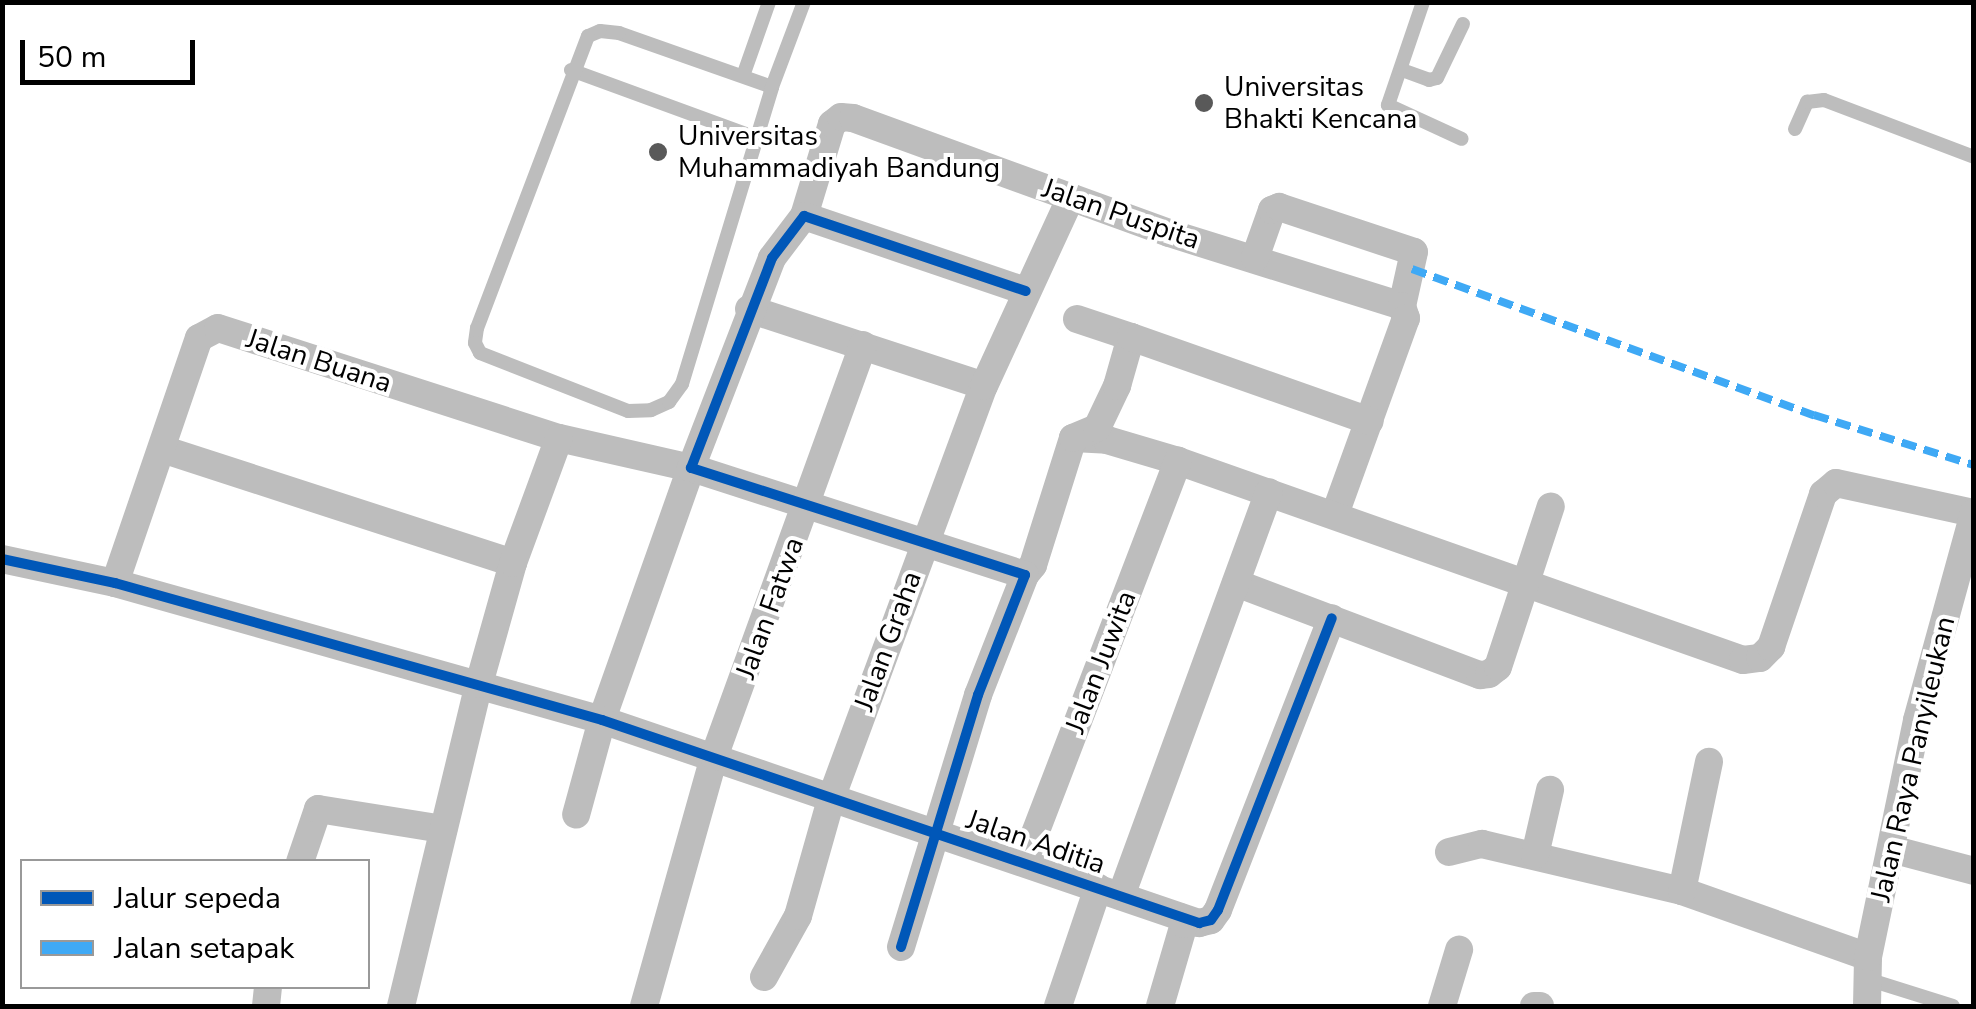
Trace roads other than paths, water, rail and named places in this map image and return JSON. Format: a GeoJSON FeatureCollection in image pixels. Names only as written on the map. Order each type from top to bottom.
{"type":"FeatureCollection","features":[{"type":"Feature","properties":{"kind":"street","name":"Jalan Puspita"},"geometry":{"type":"LineString","coordinates":[[804,216],[832,124],[841,117],[1402,306]]}},
{"type":"Feature","properties":{"kind":"street","name":"Jalan Graha"},"geometry":{"type":"LineString","coordinates":[[764,977],[798,916],[832,796],[984,386],[1072,197]]}},
{"type":"Feature","properties":{"kind":"street"},"geometry":{"type":"LineString","coordinates":[[1255,258],[1275,207],[1410,248],[1414,258],[1402,306],[1406,318],[1335,514]]}},
{"type":"Feature","properties":{"kind":"street"},"geometry":{"type":"LineString","coordinates":[[576,815],[602,720],[749,309],[772,258],[804,216],[1026,290]]}},
{"type":"Feature","properties":{"kind":"street"},"geometry":{"type":"LineString","coordinates":[[749,309],[984,386]]}},
{"type":"Feature","properties":{"kind":"street"},"geometry":{"type":"LineString","coordinates":[[1077,319],[1370,422]]}},
{"type":"Feature","properties":{"kind":"street","name":"Jalan Buana"},"geometry":{"type":"LineString","coordinates":[[115,584],[200,338],[218,328],[559,438],[690,468],[1025,575]]}},
{"type":"Feature","properties":{"kind":"street"},"geometry":{"type":"LineString","coordinates":[[901,946],[978,695],[1025,575],[1033,564],[1074,438],[1097,428],[1117,386],[1131,337]]}},
{"type":"Feature","properties":{"kind":"street","name":"Jalan Fatwa"},"geometry":{"type":"LineString","coordinates":[[644,1006],[714,758],[863,346]]}},
{"type":"Feature","properties":{"kind":"street"},"geometry":{"type":"LineString","coordinates":[[401,1006],[478,684],[513,563],[559,438]]}},
{"type":"Feature","properties":{"kind":"street"},"geometry":{"type":"LineString","coordinates":[[1074,438],[1107,440],[1178,461],[1743,660],[1760,658],[1771,647],[1829,488],[1836,483],[1974,513]]}},
{"type":"Feature","properties":{"kind":"street"},"geometry":{"type":"LineString","coordinates":[[162,449],[513,563]]}},
{"type":"Feature","properties":{"kind":"street","name":"Jalan Juwita"},"geometry":{"type":"LineString","coordinates":[[1024,862],[1178,461]]}},
{"type":"Feature","properties":{"kind":"street"},"geometry":{"type":"LineString","coordinates":[[1058,1006],[1110,892],[1236,583],[1268,492]]}},
{"type":"Feature","properties":{"kind":"street"},"geometry":{"type":"LineString","coordinates":[[1236,583],[1480,675],[1489,674],[1498,667],[1551,506]]}},
{"type":"Feature","properties":{"kind":"street","name":"Jalan Raya Panyileukan"},"geometry":{"type":"LineString","coordinates":[[1867,981],[1917,720],[1974,513]]}},
{"type":"Feature","properties":{"kind":"street","name":"Jalan Aditia"},"geometry":{"type":"LineString","coordinates":[[2,559],[115,584],[602,720],[936,830],[1180,917]]}},
{"type":"Feature","properties":{"kind":"street"},"geometry":{"type":"LineString","coordinates":[[1180,917],[1207,922],[1218,910],[1332,618]]}},
{"type":"Feature","properties":{"kind":"street"},"geometry":{"type":"LineString","coordinates":[[1682,890],[1709,762]]}},
{"type":"Feature","properties":{"kind":"street"},"geometry":{"type":"LineString","coordinates":[[1535,855],[1550,790]]}},
{"type":"Feature","properties":{"kind":"street"},"geometry":{"type":"LineString","coordinates":[[301,859],[312,815],[318,809],[443,829]]}},
{"type":"Feature","properties":{"kind":"street"},"geometry":{"type":"LineString","coordinates":[[1448,852],[1482,844],[1682,890],[1867,981]]}},
{"type":"Feature","properties":{"kind":"street"},"geometry":{"type":"LineString","coordinates":[[1891,848],[1974,871]]}},
{"type":"Feature","properties":{"kind":"street"},"geometry":{"type":"LineString","coordinates":[[1160,1006],[1184,924],[1180,917]]}},
{"type":"Feature","properties":{"kind":"street"},"geometry":{"type":"LineString","coordinates":[[1442,1006],[1459,950]]}},
{"type":"Feature","properties":{"kind":"lane"},"geometry":{"type":"LineString","coordinates":[[743,76],[769,2]]}},
{"type":"Feature","properties":{"kind":"lane"},"geometry":{"type":"LineString","coordinates":[[772,87],[600,30],[588,36],[478,328],[475,343],[480,353],[510,368],[628,410],[651,410],[670,402],[682,384],[772,87],[804,2]]}},
{"type":"Feature","properties":{"kind":"lane"},"geometry":{"type":"LineString","coordinates":[[1423,2],[1402,70],[1388,99],[1390,109],[1462,138]]}},
{"type":"Feature","properties":{"kind":"lane"},"geometry":{"type":"LineString","coordinates":[[1402,70],[1426,79],[1437,78],[1463,24]]}},
{"type":"Feature","properties":{"kind":"lane"},"geometry":{"type":"LineString","coordinates":[[572,70],[757,138]]}},
{"type":"Feature","properties":{"kind":"lane"},"geometry":{"type":"LineString","coordinates":[[1795,129],[1807,102],[1824,100],[1974,157]]}},
{"type":"Feature","properties":{"kind":"lane"},"geometry":{"type":"LineString","coordinates":[[1867,981],[1954,1006]]}},
{"type":"Feature","properties":{"kind":"place","name":"Universitas Bhakti Kencana"},"geometry":{"type":"Point","coordinates":[1204,103]}},
{"type":"Feature","properties":{"kind":"place","name":"Universitas Muhammadiyah Bandung"},"geometry":{"type":"Point","coordinates":[658,152]}}]}
